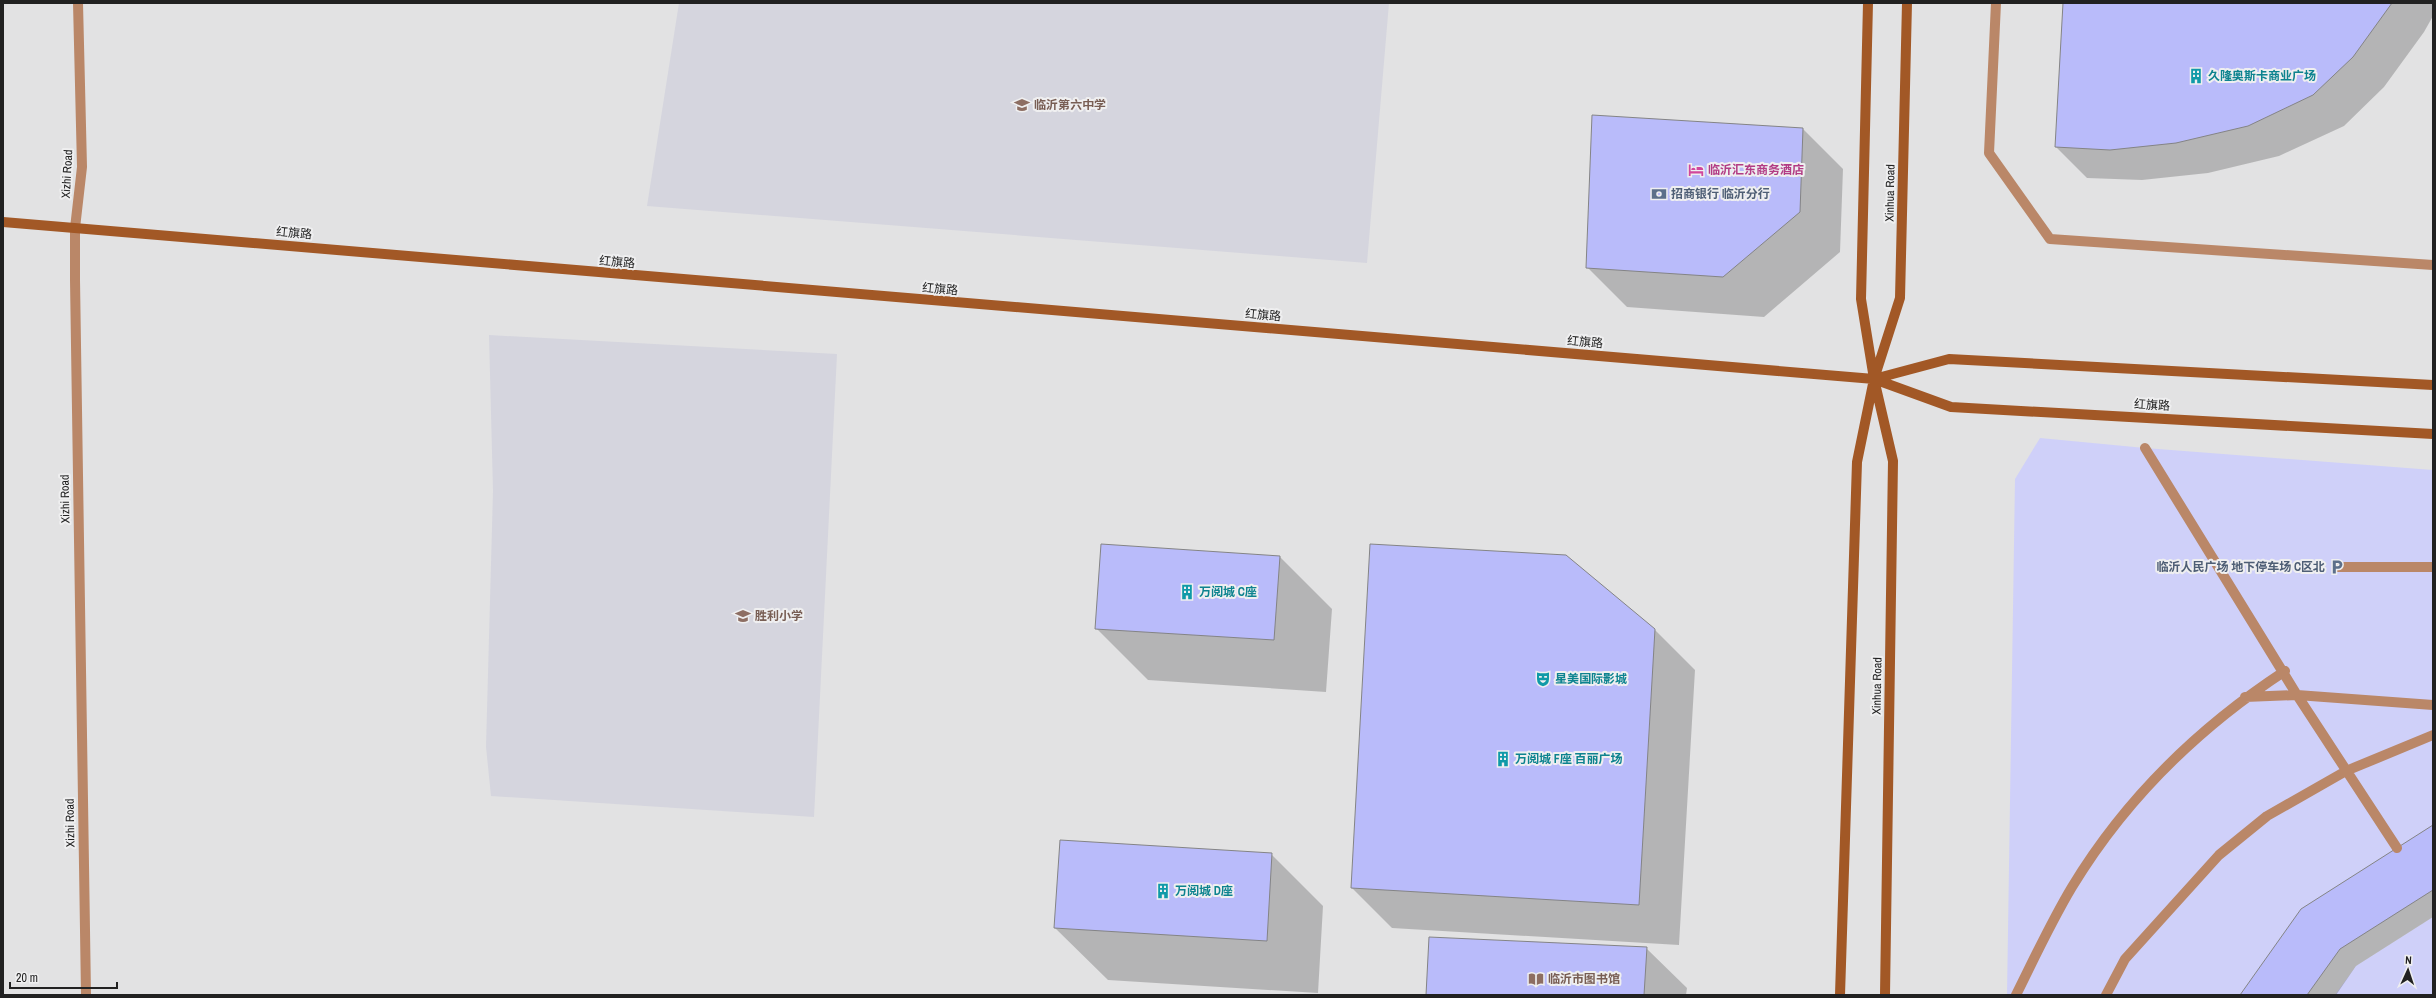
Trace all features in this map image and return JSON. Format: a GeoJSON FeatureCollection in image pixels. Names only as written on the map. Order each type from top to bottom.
{"type":"FeatureCollection","features":[{"type":"Feature","properties":{"kind":"street","name":"Xizhi Road"},"geometry":{"type":"LineString","coordinates":[[78,3],[82,167],[75,228],[86,995]]}},
{"type":"Feature","properties":{"kind":"street","name":"Xinhua Road"},"geometry":{"type":"LineString","coordinates":[[1868,3],[1861,299],[1874,379],[1893,461],[1885,995]]}},
{"type":"Feature","properties":{"kind":"street","name":"Xinhua Road"},"geometry":{"type":"LineString","coordinates":[[1840,995],[1857,462],[1874,379],[1900,298],[1907,3]]}},
{"type":"Feature","properties":{"kind":"street"},"geometry":{"type":"LineString","coordinates":[[1996,3],[1989,153],[2050,239],[2433,265]]}},
{"type":"Feature","properties":{"kind":"street","name":"红旗路"},"geometry":{"type":"LineString","coordinates":[[3,222],[1874,379],[1951,407],[2433,434]]}},
{"type":"Feature","properties":{"kind":"street","name":"红旗路"},"geometry":{"type":"LineString","coordinates":[[1874,379],[1949,359],[2433,385]]}},
{"type":"Feature","properties":{"kind":"street"},"geometry":{"type":"LineString","coordinates":[[2144,448],[2285,671],[2298,695],[2346,771],[2397,848]]}},
{"type":"Feature","properties":{"kind":"street"},"geometry":{"type":"LineString","coordinates":[[2336,567],[2433,567]]}},
{"type":"Feature","properties":{"kind":"street"},"geometry":{"type":"LineString","coordinates":[[2016,995],[2071,888],[2120,817],[2190,742],[2245,697],[2285,671]]}},
{"type":"Feature","properties":{"kind":"street"},"geometry":{"type":"LineString","coordinates":[[2245,697],[2298,695],[2433,705]]}},
{"type":"Feature","properties":{"kind":"street"},"geometry":{"type":"LineString","coordinates":[[2106,995],[2125,960],[2219,855],[2267,816],[2346,771],[2433,735]]}},
{"type":"Feature","properties":{"kind":"shaded area","name":"临沂第六中学"},"geometry":{"type":"Polygon","coordinates":[[[679,3],[1389,3],[1367,263],[647,206],[679,3]]]}},
{"type":"Feature","properties":{"kind":"shaded area"},"geometry":{"type":"Polygon","coordinates":[[[489,335],[837,354],[814,817],[491,796],[486,747],[493,491],[489,335]]]}},
{"type":"Feature","properties":{"kind":"shaded area"},"geometry":{"type":"Polygon","coordinates":[[[2040,438],[2145,448],[2433,470],[2433,825],[2240,995],[2007,995],[2015,479],[2040,438]]]}},
{"type":"Feature","properties":{"kind":"shaded area"},"geometry":{"type":"Polygon","coordinates":[[[2433,917],[2433,995],[2335,995],[2356,966],[2433,917]]]}},
{"type":"Feature","properties":{"kind":"building","name":"久隆奥斯卡商业广场"},"geometry":{"type":"Polygon","coordinates":[[[2063,3],[2392,3],[2353,57],[2313,95],[2248,126],[2176,143],[2110,150],[2055,147],[2063,3]]]}},
{"type":"Feature","properties":{"kind":"building","name":"临沂汇东商务酒店"},"geometry":{"type":"Polygon","coordinates":[[[1592,115],[1803,128],[1800,212],[1723,277],[1586,268],[1592,115]]]}},
{"type":"Feature","properties":{"kind":"building","name":"万阅城 C座"},"geometry":{"type":"Polygon","coordinates":[[[1101,544],[1280,556],[1274,640],[1095,629],[1101,544]]]}},
{"type":"Feature","properties":{"kind":"building","name":"万阅城 F座 百丽广场"},"geometry":{"type":"Polygon","coordinates":[[[1370,544],[1566,555],[1655,629],[1639,905],[1351,888],[1370,544]]]}},
{"type":"Feature","properties":{"kind":"building"},"geometry":{"type":"Polygon","coordinates":[[[2433,825],[2433,890],[2340,949],[2307,995],[2240,995],[2301,909],[2433,825]]]}},
{"type":"Feature","properties":{"kind":"building","name":"万阅城 D座"},"geometry":{"type":"Polygon","coordinates":[[[1060,840],[1272,853],[1267,941],[1054,928],[1060,840]]]}},
{"type":"Feature","properties":{"kind":"building","name":"临沂市图书馆"},"geometry":{"type":"Polygon","coordinates":[[[1429,937],[1647,947],[1644,995],[1426,995],[1429,937]]]}},
{"type":"Feature","properties":{"kind":"place","name":"久隆奥斯卡商业广场"},"geometry":{"type":"Point","coordinates":[2196,76]}},
{"type":"Feature","properties":{"kind":"place","name":"临沂第六中学"},"geometry":{"type":"Point","coordinates":[1022,105]}},
{"type":"Feature","properties":{"kind":"place","name":"临沂汇东商务酒店"},"geometry":{"type":"Point","coordinates":[1696,170]}},
{"type":"Feature","properties":{"kind":"place","name":"招商银行 临沂分行"},"geometry":{"type":"Point","coordinates":[1659,194]}},
{"type":"Feature","properties":{"kind":"place","name":"临沂人民广场 地下停车场 C区北"},"geometry":{"type":"Point","coordinates":[2337,567]}},
{"type":"Feature","properties":{"kind":"place","name":"万阅城 C座"},"geometry":{"type":"Point","coordinates":[1187,592]}},
{"type":"Feature","properties":{"kind":"place","name":"胜利小学"},"geometry":{"type":"Point","coordinates":[743,616]}},
{"type":"Feature","properties":{"kind":"place","name":"星美国际影城"},"geometry":{"type":"Point","coordinates":[1543,679]}},
{"type":"Feature","properties":{"kind":"place","name":"万阅城 F座 百丽广场"},"geometry":{"type":"Point","coordinates":[1503,759]}},
{"type":"Feature","properties":{"kind":"place","name":"万阅城 D座"},"geometry":{"type":"Point","coordinates":[1163,891]}},
{"type":"Feature","properties":{"kind":"place","name":"临沂市图书馆"},"geometry":{"type":"Point","coordinates":[1536,979]}}]}
